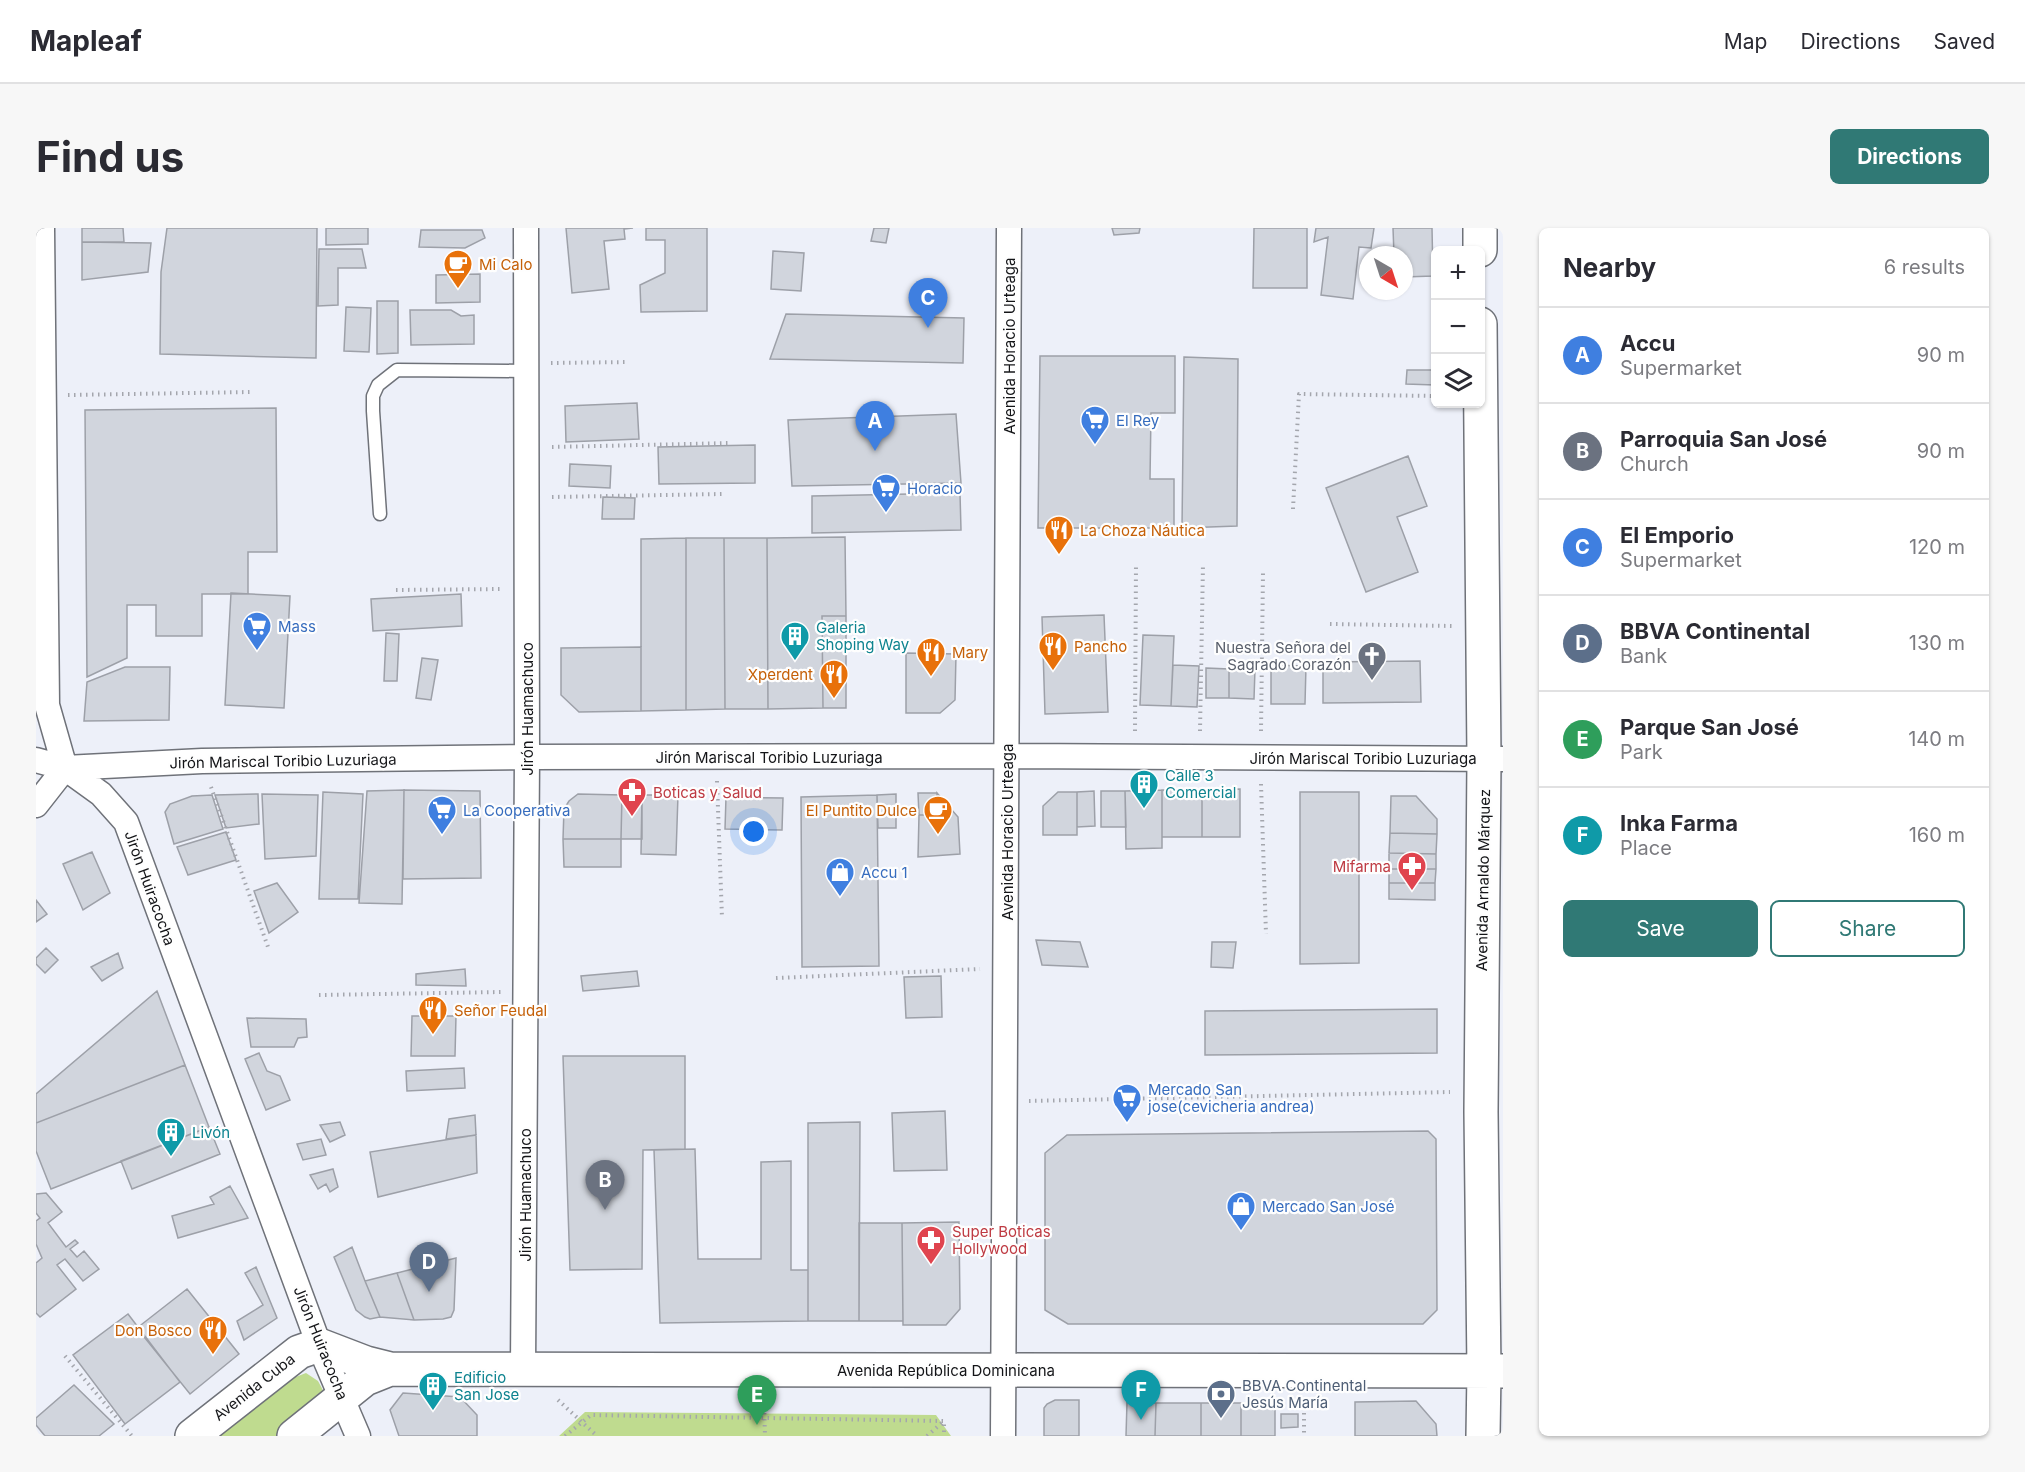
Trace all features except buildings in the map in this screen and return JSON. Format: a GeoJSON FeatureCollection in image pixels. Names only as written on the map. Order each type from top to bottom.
{"type":"FeatureCollection","features":[{"type":"Feature","properties":{"kind":"street"},"geometry":{"type":"LineString","coordinates":[[36,805],[65,768],[47,705],[42,228]]}},
{"type":"Feature","properties":{"kind":"street","name":"Jirón Huamachuco"},"geometry":{"type":"LineString","coordinates":[[524,1369],[527,758],[526,228]]}},
{"type":"Feature","properties":{"kind":"street","name":"Avenida Horacio Urteaga"},"geometry":{"type":"LineString","coordinates":[[1004,1436],[1009,228]]}},
{"type":"Feature","properties":{"kind":"street"},"geometry":{"type":"LineString","coordinates":[[1480,228],[1480,246]]}},
{"type":"Feature","properties":{"kind":"street","name":"Avenida Arnaldo Márquez"},"geometry":{"type":"LineString","coordinates":[[1480,354],[1483,626],[1493,759],[1481,1091],[1494,1371],[1483,1436]]}},
{"type":"Feature","properties":{"kind":"street","name":"Jirón Mariscal Toribio Luzuriaga"},"geometry":{"type":"LineString","coordinates":[[36,760],[65,768],[202,761],[527,758],[1134,756],[1493,759]]}},
{"type":"Feature","properties":{"kind":"street","name":"Jirón Huiracocha"},"geometry":{"type":"LineString","coordinates":[[65,768],[101,794],[126,822],[319,1345],[358,1436]]}},
{"type":"Feature","properties":{"kind":"street","name":"Avenida República Dominicana"},"geometry":{"type":"LineString","coordinates":[[319,1345],[366,1363],[390,1369],[1494,1371]]}},
{"type":"Feature","properties":{"kind":"street","name":"Avenida Cuba"},"geometry":{"type":"LineString","coordinates":[[192,1436],[299,1352],[319,1345]]}},
{"type":"Feature","properties":{"kind":"street","name":"Avenida República Dominicana"},"geometry":{"type":"LineString","coordinates":[[343,1398],[365,1379],[390,1369]]}},
{"type":"Feature","properties":{"kind":"street"},"geometry":{"type":"LineString","coordinates":[[294,1436],[343,1398]]}},
{"type":"Feature","properties":{"kind":"lane"},"geometry":{"type":"LineString","coordinates":[[380,514],[373,411],[373,396],[378,385],[397,370],[526,367]]}},
{"type":"Feature","properties":{"kind":"path"},"geometry":{"type":"LineString","coordinates":[[526,367],[629,362]]}},
{"type":"Feature","properties":{"kind":"path"},"geometry":{"type":"LineString","coordinates":[[44,395],[250,392]]}},
{"type":"Feature","properties":{"kind":"path"},"geometry":{"type":"LineString","coordinates":[[1293,509],[1299,394],[1431,396]]}},
{"type":"Feature","properties":{"kind":"path"},"geometry":{"type":"LineString","coordinates":[[526,448],[731,443]]}},
{"type":"Feature","properties":{"kind":"path"},"geometry":{"type":"LineString","coordinates":[[526,498],[722,494]]}},
{"type":"Feature","properties":{"kind":"path"},"geometry":{"type":"LineString","coordinates":[[1134,756],[1136,563]]}},
{"type":"Feature","properties":{"kind":"path"},"geometry":{"type":"LineString","coordinates":[[1200,757],[1203,564]]}},
{"type":"Feature","properties":{"kind":"path"},"geometry":{"type":"LineString","coordinates":[[1263,573],[1260,758],[1266,934]]}},
{"type":"Feature","properties":{"kind":"path"},"geometry":{"type":"LineString","coordinates":[[396,590],[527,589]]}},
{"type":"Feature","properties":{"kind":"path"},"geometry":{"type":"LineString","coordinates":[[1330,624],[1483,626]]}},
{"type":"Feature","properties":{"kind":"path"},"geometry":{"type":"LineString","coordinates":[[716,757],[722,918]]}},
{"type":"Feature","properties":{"kind":"path"},"geometry":{"type":"LineString","coordinates":[[202,761],[268,948]]}},
{"type":"Feature","properties":{"kind":"path"},"geometry":{"type":"LineString","coordinates":[[776,978],[1006,968]]}},
{"type":"Feature","properties":{"kind":"path"},"geometry":{"type":"LineString","coordinates":[[319,995],[526,992]]}},
{"type":"Feature","properties":{"kind":"path"},"geometry":{"type":"LineString","coordinates":[[1006,1101],[1481,1091]]}},
{"type":"Feature","properties":{"kind":"path"},"geometry":{"type":"LineString","coordinates":[[65,1356],[132,1436]]}},
{"type":"Feature","properties":{"kind":"path"},"geometry":{"type":"LineString","coordinates":[[565,1436],[591,1415],[944,1421]]}},
{"type":"Feature","properties":{"kind":"path"},"geometry":{"type":"LineString","coordinates":[[927,1436],[944,1421]]}},
{"type":"Feature","properties":{"kind":"path"},"geometry":{"type":"LineString","coordinates":[[944,1421],[945,1436]]}},
{"type":"Feature","properties":{"kind":"green space"},"geometry":{"type":"Polygon","coordinates":[[[306,1373],[318,1381],[325,1394],[287,1436],[214,1436],[293,1378],[306,1373]]]}},
{"type":"Feature","properties":{"kind":"green space"},"geometry":{"type":"Polygon","coordinates":[[[585,1412],[936,1415],[951,1436],[559,1436],[585,1412]]]}},
{"type":"Feature","properties":{"kind":"place","name":"Mi Calo"},"geometry":{"type":"Point","coordinates":[458,290]}},
{"type":"Feature","properties":{"kind":"place","name":"El Emporio"},"geometry":{"type":"Point","coordinates":[928,328]}},
{"type":"Feature","properties":{"kind":"place","name":"El Rey"},"geometry":{"type":"Point","coordinates":[1095,446]}},
{"type":"Feature","properties":{"kind":"place","name":"Accu"},"geometry":{"type":"Point","coordinates":[875,451]}},
{"type":"Feature","properties":{"kind":"place","name":"Horacio"},"geometry":{"type":"Point","coordinates":[886,514]}},
{"type":"Feature","properties":{"kind":"place","name":"La Choza Náutica"},"geometry":{"type":"Point","coordinates":[1059,556]}},
{"type":"Feature","properties":{"kind":"place","name":"Mass"},"geometry":{"type":"Point","coordinates":[257,652]}},
{"type":"Feature","properties":{"kind":"place","name":"Galeria Shoping Way"},"geometry":{"type":"Point","coordinates":[795,662]}},
{"type":"Feature","properties":{"kind":"place","name":"Pancho"},"geometry":{"type":"Point","coordinates":[1053,672]}},
{"type":"Feature","properties":{"kind":"place","name":"Mary"},"geometry":{"type":"Point","coordinates":[931,678]}},
{"type":"Feature","properties":{"kind":"place","name":"Nuestra Señora del Sagrado Corazón"},"geometry":{"type":"Point","coordinates":[1372,682]}},
{"type":"Feature","properties":{"kind":"place","name":"Xperdent"},"geometry":{"type":"Point","coordinates":[834,700]}},
{"type":"Feature","properties":{"kind":"place","name":"Calle 3 Comercial"},"geometry":{"type":"Point","coordinates":[1144,810]}},
{"type":"Feature","properties":{"kind":"place","name":"Boticas y Salud"},"geometry":{"type":"Point","coordinates":[632,818]}},
{"type":"Feature","properties":{"kind":"place","name":"La Cooperativa"},"geometry":{"type":"Point","coordinates":[442,836]}},
{"type":"Feature","properties":{"kind":"place","name":"El Puntito Dulce"},"geometry":{"type":"Point","coordinates":[938,836]}},
{"type":"Feature","properties":{"kind":"place","name":"Mifarma"},"geometry":{"type":"Point","coordinates":[1412,892]}},
{"type":"Feature","properties":{"kind":"place","name":"Accu 1"},"geometry":{"type":"Point","coordinates":[840,898]}},
{"type":"Feature","properties":{"kind":"place","name":"Señor Feudal"},"geometry":{"type":"Point","coordinates":[433,1036]}},
{"type":"Feature","properties":{"kind":"place","name":"Mercado San jose(cevicheria andrea)"},"geometry":{"type":"Point","coordinates":[1127,1124]}},
{"type":"Feature","properties":{"kind":"place","name":"Livón"},"geometry":{"type":"Point","coordinates":[171,1158]}},
{"type":"Feature","properties":{"kind":"place","name":"Parroquia San José"},"geometry":{"type":"Point","coordinates":[605,1210]}},
{"type":"Feature","properties":{"kind":"place","name":"Mercado San José"},"geometry":{"type":"Point","coordinates":[1241,1232]}},
{"type":"Feature","properties":{"kind":"place","name":"Super Boticas Hollywood"},"geometry":{"type":"Point","coordinates":[931,1266]}},
{"type":"Feature","properties":{"kind":"place","name":"BBVA Continental"},"geometry":{"type":"Point","coordinates":[429,1292]}},
{"type":"Feature","properties":{"kind":"place","name":"Don Bosco"},"geometry":{"type":"Point","coordinates":[213,1356]}},
{"type":"Feature","properties":{"kind":"place","name":"Edificio San Jose"},"geometry":{"type":"Point","coordinates":[433,1412]}},
{"type":"Feature","properties":{"kind":"place","name":"Inka Farma"},"geometry":{"type":"Point","coordinates":[1141,1420]}},
{"type":"Feature","properties":{"kind":"place","name":"BBVA Continental Jesús María"},"geometry":{"type":"Point","coordinates":[1221,1420]}},
{"type":"Feature","properties":{"kind":"place","name":"Parque San José"},"geometry":{"type":"Point","coordinates":[757,1425]}}]}
